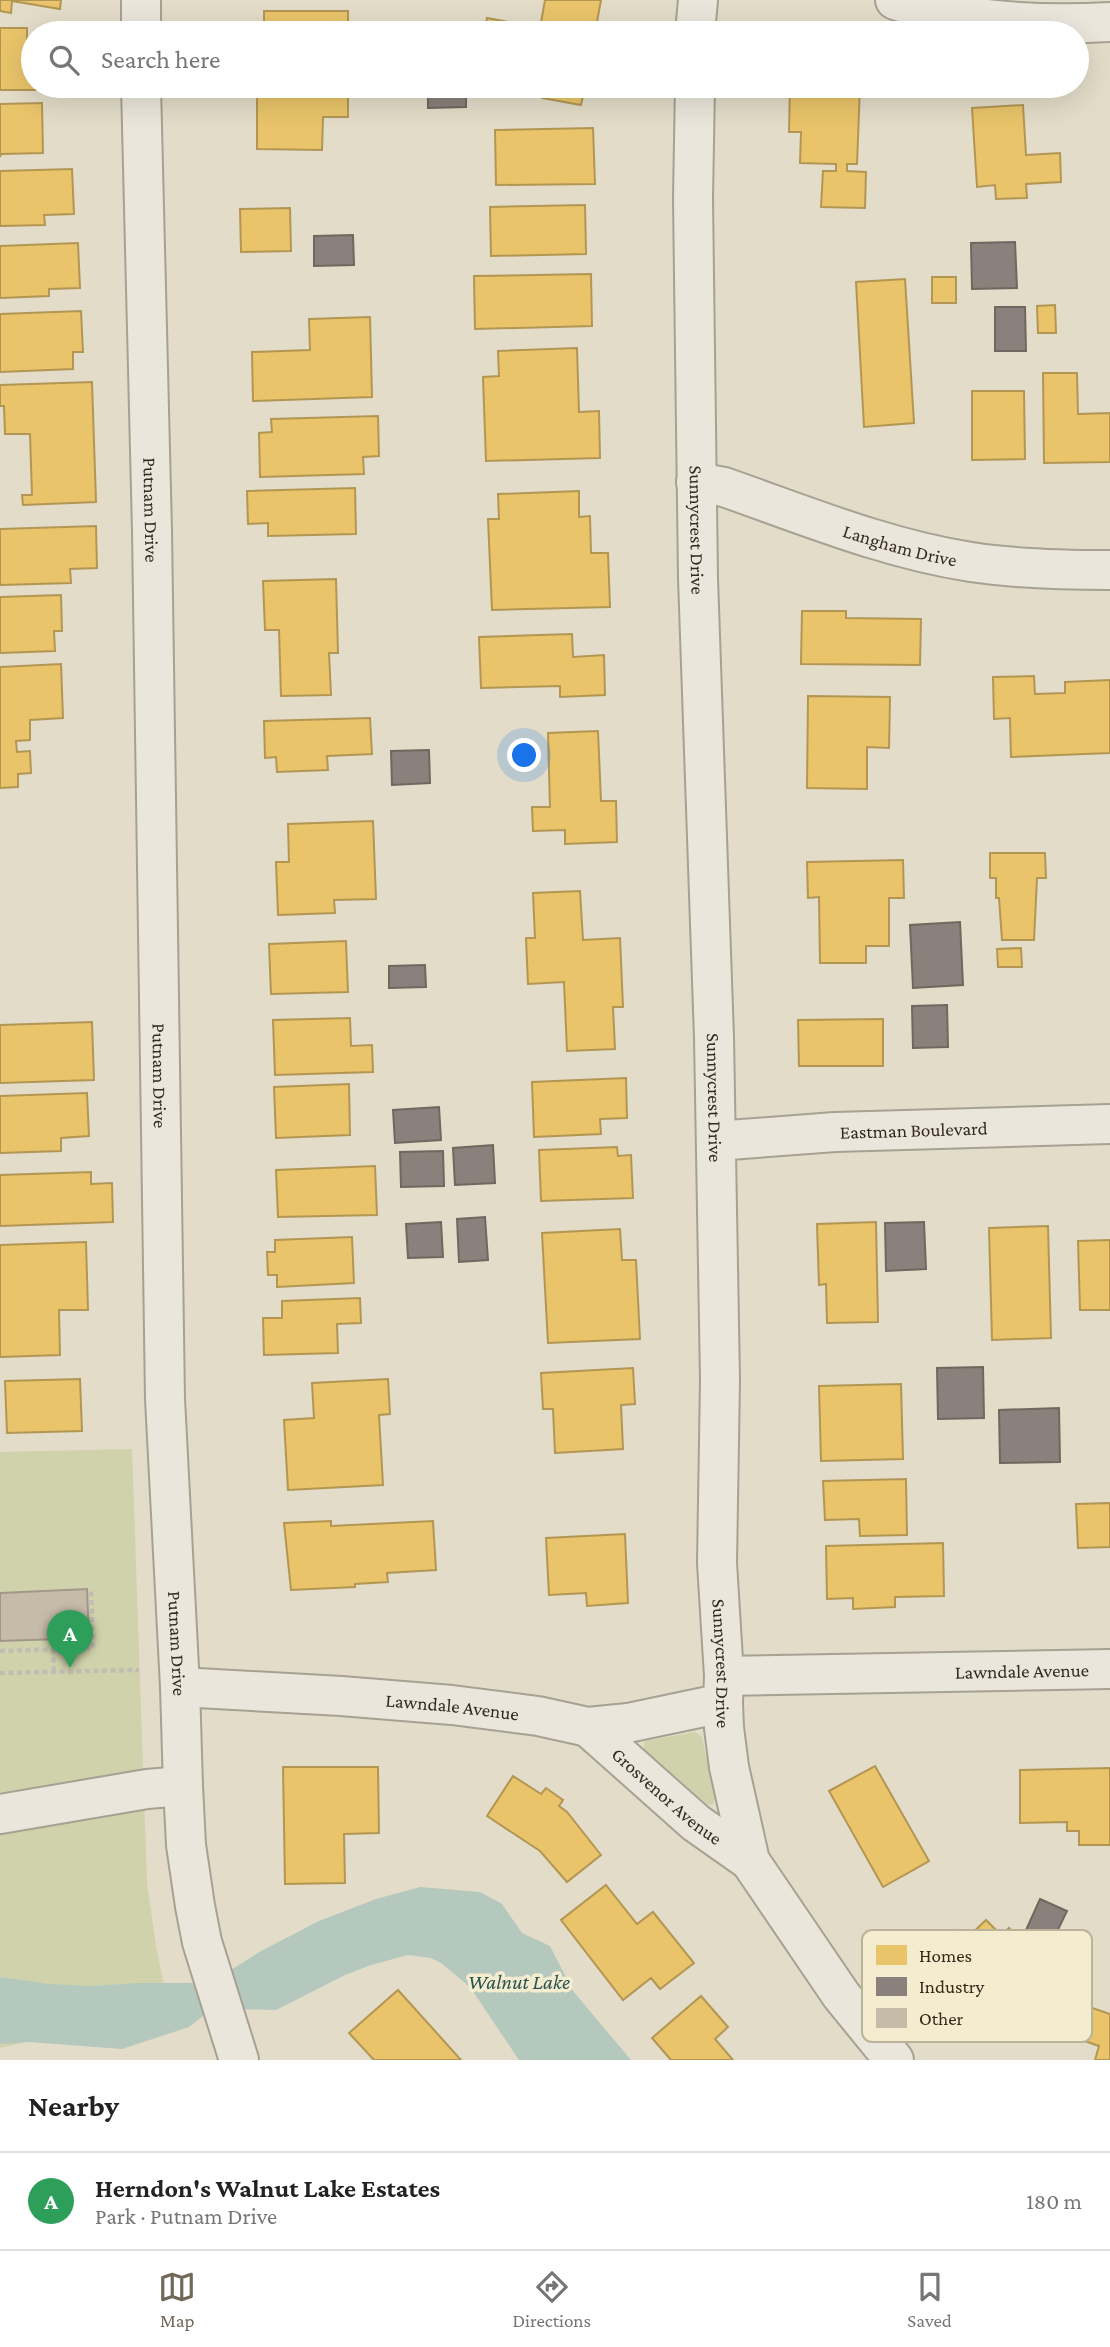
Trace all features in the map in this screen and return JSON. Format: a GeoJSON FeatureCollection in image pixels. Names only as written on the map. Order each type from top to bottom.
{"type":"FeatureCollection","features":[{"type":"Feature","properties":{"kind":"street"},"geometry":{"type":"LineString","coordinates":[[141,0],[141,21]]}},
{"type":"Feature","properties":{"kind":"street"},"geometry":{"type":"LineString","coordinates":[[696,21],[698,0]]}},
{"type":"Feature","properties":{"kind":"street"},"geometry":{"type":"LineString","coordinates":[[895,0],[976,18],[1005,21]]}},
{"type":"Feature","properties":{"kind":"street"},"geometry":{"type":"LineString","coordinates":[[1089,23],[1110,23]]}},
{"type":"Feature","properties":{"kind":"street","name":"Putnam Drive"},"geometry":{"type":"LineString","coordinates":[[141,98],[152,531],[165,1399],[183,1786],[186,1845],[194,1906],[202,1942],[237,2054]]}},
{"type":"Feature","properties":{"kind":"street","name":"Sunnycrest Drive"},"geometry":{"type":"LineString","coordinates":[[695,98],[693,199],[696,482],[716,1141],[720,1380],[717,1563],[729,1768],[750,1861],[841,1995],[862,2021]]}},
{"type":"Feature","properties":{"kind":"street","name":"Langham Drive"},"geometry":{"type":"LineString","coordinates":[[696,482],[724,487],[887,542],[970,562],[1110,570]]}},
{"type":"Feature","properties":{"kind":"street","name":"Eastman Boulevard"},"geometry":{"type":"LineString","coordinates":[[716,1141],[835,1132],[1110,1124]]}},
{"type":"Feature","properties":{"kind":"street","name":"Lawndale Avenue"},"geometry":{"type":"LineString","coordinates":[[180,1686],[463,1706],[538,1716],[588,1727],[628,1723],[723,1689],[1110,1668]]}},
{"type":"Feature","properties":{"kind":"street","name":"Grosvenor Avenue"},"geometry":{"type":"LineString","coordinates":[[588,1727],[696,1823],[750,1861]]}},
{"type":"Feature","properties":{"kind":"street"},"geometry":{"type":"LineString","coordinates":[[0,1814],[146,1789],[183,1786]]}},
{"type":"Feature","properties":{"kind":"street","name":"Sunnycrest Drive"},"geometry":{"type":"LineString","coordinates":[[879,2042],[894,2060]]}},
{"type":"Feature","properties":{"kind":"path"},"geometry":{"type":"LineString","coordinates":[[0,1651],[93,1648],[91,1589]]}},
{"type":"Feature","properties":{"kind":"path"},"geometry":{"type":"LineString","coordinates":[[53,1649],[54,1672]]}},
{"type":"Feature","properties":{"kind":"path"},"geometry":{"type":"LineString","coordinates":[[0,1673],[137,1670],[138,1683]]}},
{"type":"Feature","properties":{"kind":"green space"},"geometry":{"type":"Polygon","coordinates":[[[132,1449],[147,1883],[169,2009],[0,2048],[0,1452],[132,1449]]]}},
{"type":"Feature","properties":{"kind":"green space"},"geometry":{"type":"Polygon","coordinates":[[[695,1732],[702,1737],[715,1800],[712,1805],[707,1804],[644,1749],[646,1741],[695,1732]]]}},
{"type":"Feature","properties":{"kind":"water","name":"Walnut Lake"},"geometry":{"type":"Polygon","coordinates":[[[420,1887],[480,1892],[502,1904],[522,1933],[550,1946],[573,1991],[631,2060],[519,2060],[470,1987],[441,1963],[431,1958],[408,1955],[345,1975],[276,2010],[232,2009],[203,2016],[189,2027],[122,2049],[29,2042],[0,2044],[0,1977],[49,1984],[92,1986],[194,1983],[223,1975],[261,1951],[319,1921],[376,1899],[420,1887]]]}},
{"type":"Feature","properties":{"kind":"building: Homes"},"geometry":{"type":"Polygon","coordinates":[[[0,0],[61,0],[60,9],[12,1],[11,13],[0,11],[0,0]]]}},
{"type":"Feature","properties":{"kind":"building: Homes"},"geometry":{"type":"Polygon","coordinates":[[[545,0],[601,0],[597,21],[541,21],[545,0]]]}},
{"type":"Feature","properties":{"kind":"building: Homes"},"geometry":{"type":"Polygon","coordinates":[[[264,11],[348,11],[348,21],[264,21],[264,11]]]}},
{"type":"Feature","properties":{"kind":"building: Homes"},"geometry":{"type":"Polygon","coordinates":[[[0,28],[21,28],[21,90],[0,90],[0,28]]]}},
{"type":"Feature","properties":{"kind":"building: Homes"},"geometry":{"type":"Polygon","coordinates":[[[257,98],[348,98],[348,117],[323,117],[322,150],[257,149],[257,98]]]}},
{"type":"Feature","properties":{"kind":"building: Homes"},"geometry":{"type":"Polygon","coordinates":[[[542,98],[582,98],[581,105],[542,98]]]}},
{"type":"Feature","properties":{"kind":"building: Homes"},"geometry":{"type":"Polygon","coordinates":[[[790,98],[860,98],[857,164],[847,164],[847,171],[866,172],[865,208],[821,207],[823,171],[836,171],[836,164],[800,163],[801,132],[789,132],[790,98]]]}},
{"type":"Feature","properties":{"kind":"building: Homes"},"geometry":{"type":"Polygon","coordinates":[[[42,103],[43,153],[1,154],[0,157],[0,104],[42,103]]]}},
{"type":"Feature","properties":{"kind":"building: Homes"},"geometry":{"type":"Polygon","coordinates":[[[1023,105],[1026,155],[1060,153],[1061,182],[1026,184],[1027,198],[996,199],[995,185],[977,187],[972,108],[1023,105]]]}},
{"type":"Feature","properties":{"kind":"building: Homes"},"geometry":{"type":"Polygon","coordinates":[[[593,128],[595,184],[496,185],[495,130],[593,128]]]}},
{"type":"Feature","properties":{"kind":"building: Homes"},"geometry":{"type":"Polygon","coordinates":[[[72,169],[74,214],[44,215],[45,225],[0,226],[0,171],[72,169]]]}},
{"type":"Feature","properties":{"kind":"building: Homes"},"geometry":{"type":"Polygon","coordinates":[[[585,205],[586,254],[491,256],[490,207],[585,205]]]}},
{"type":"Feature","properties":{"kind":"building: Homes"},"geometry":{"type":"Polygon","coordinates":[[[290,208],[291,251],[241,252],[240,209],[290,208]]]}},
{"type":"Feature","properties":{"kind":"building: Homes"},"geometry":{"type":"Polygon","coordinates":[[[78,243],[80,288],[49,289],[49,296],[0,298],[0,246],[78,243]]]}},
{"type":"Feature","properties":{"kind":"building: Homes"},"geometry":{"type":"Polygon","coordinates":[[[591,274],[592,326],[475,329],[474,276],[591,274]]]}},
{"type":"Feature","properties":{"kind":"building: Homes"},"geometry":{"type":"Polygon","coordinates":[[[932,277],[956,277],[956,303],[932,303],[932,277]]]}},
{"type":"Feature","properties":{"kind":"building: Homes"},"geometry":{"type":"Polygon","coordinates":[[[905,279],[914,423],[864,427],[856,282],[905,279]]]}},
{"type":"Feature","properties":{"kind":"building: Homes"},"geometry":{"type":"Polygon","coordinates":[[[1055,305],[1056,333],[1038,333],[1037,306],[1055,305]]]}},
{"type":"Feature","properties":{"kind":"building: Homes"},"geometry":{"type":"Polygon","coordinates":[[[81,311],[83,352],[73,352],[73,369],[0,372],[0,314],[81,311]]]}},
{"type":"Feature","properties":{"kind":"building: Homes"},"geometry":{"type":"Polygon","coordinates":[[[370,317],[372,397],[253,401],[252,352],[310,350],[309,319],[370,317]]]}},
{"type":"Feature","properties":{"kind":"building: Homes"},"geometry":{"type":"Polygon","coordinates":[[[577,348],[579,412],[599,411],[600,458],[486,461],[483,377],[499,376],[498,351],[577,348]]]}},
{"type":"Feature","properties":{"kind":"building: Homes"},"geometry":{"type":"Polygon","coordinates":[[[1043,373],[1077,373],[1078,414],[1110,413],[1110,462],[1044,463],[1043,373]]]}},
{"type":"Feature","properties":{"kind":"building: Homes"},"geometry":{"type":"Polygon","coordinates":[[[92,382],[96,502],[23,505],[22,495],[32,495],[30,434],[5,434],[4,406],[0,406],[0,385],[92,382]]]}},
{"type":"Feature","properties":{"kind":"building: Homes"},"geometry":{"type":"Polygon","coordinates":[[[972,391],[1024,391],[1025,459],[972,460],[972,391]]]}},
{"type":"Feature","properties":{"kind":"building: Homes"},"geometry":{"type":"Polygon","coordinates":[[[378,416],[379,456],[363,457],[364,474],[260,477],[259,433],[272,432],[271,419],[378,416]]]}},
{"type":"Feature","properties":{"kind":"building: Homes"},"geometry":{"type":"Polygon","coordinates":[[[355,488],[356,534],[268,536],[268,523],[248,524],[247,491],[355,488]]]}},
{"type":"Feature","properties":{"kind":"building: Homes"},"geometry":{"type":"Polygon","coordinates":[[[579,491],[579,517],[590,516],[591,553],[608,553],[610,607],[492,610],[488,519],[499,519],[498,494],[579,491]]]}},
{"type":"Feature","properties":{"kind":"building: Homes"},"geometry":{"type":"Polygon","coordinates":[[[96,526],[97,568],[70,569],[71,583],[0,585],[0,529],[96,526]]]}},
{"type":"Feature","properties":{"kind":"building: Homes"},"geometry":{"type":"Polygon","coordinates":[[[336,579],[338,653],[329,653],[331,695],[281,696],[279,630],[265,630],[263,581],[336,579]]]}},
{"type":"Feature","properties":{"kind":"building: Homes"},"geometry":{"type":"Polygon","coordinates":[[[61,595],[62,631],[54,631],[55,651],[0,653],[0,597],[61,595]]]}},
{"type":"Feature","properties":{"kind":"building: Homes"},"geometry":{"type":"Polygon","coordinates":[[[802,611],[846,611],[846,618],[921,619],[920,665],[801,664],[802,611]]]}},
{"type":"Feature","properties":{"kind":"building: Homes"},"geometry":{"type":"Polygon","coordinates":[[[572,634],[573,657],[604,655],[605,695],[560,697],[560,686],[481,688],[479,637],[572,634]]]}},
{"type":"Feature","properties":{"kind":"building: Homes"},"geometry":{"type":"Polygon","coordinates":[[[61,664],[63,718],[30,720],[30,740],[16,741],[17,752],[30,751],[31,773],[18,774],[18,787],[0,788],[0,667],[61,664]]]}},
{"type":"Feature","properties":{"kind":"building: Homes"},"geometry":{"type":"Polygon","coordinates":[[[1034,676],[1035,694],[1065,693],[1065,682],[1110,680],[1110,753],[1011,757],[1010,718],[994,719],[993,677],[1034,676]]]}},
{"type":"Feature","properties":{"kind":"building: Homes"},"geometry":{"type":"Polygon","coordinates":[[[808,696],[890,697],[889,748],[867,747],[867,789],[807,788],[808,696]]]}},
{"type":"Feature","properties":{"kind":"building: Homes"},"geometry":{"type":"Polygon","coordinates":[[[370,718],[372,754],[327,756],[328,770],[277,772],[276,757],[265,758],[264,721],[370,718]]]}},
{"type":"Feature","properties":{"kind":"building: Homes"},"geometry":{"type":"Polygon","coordinates":[[[598,731],[601,801],[616,801],[617,842],[565,844],[565,830],[533,831],[532,807],[550,807],[548,733],[598,731]]]}},
{"type":"Feature","properties":{"kind":"building: Homes"},"geometry":{"type":"Polygon","coordinates":[[[373,821],[376,899],[334,900],[335,913],[278,915],[276,862],[289,862],[288,824],[373,821]]]}},
{"type":"Feature","properties":{"kind":"building: Homes"},"geometry":{"type":"Polygon","coordinates":[[[990,853],[1045,853],[1046,878],[1037,878],[1034,940],[1002,940],[996,878],[990,878],[990,853]]]}},
{"type":"Feature","properties":{"kind":"building: Homes"},"geometry":{"type":"Polygon","coordinates":[[[903,860],[904,898],[889,898],[889,946],[866,946],[866,963],[820,963],[819,897],[808,898],[807,862],[903,860]]]}},
{"type":"Feature","properties":{"kind":"building: Homes"},"geometry":{"type":"Polygon","coordinates":[[[580,891],[583,940],[620,938],[623,1007],[613,1007],[615,1049],[567,1051],[564,982],[528,984],[526,938],[535,938],[533,893],[580,891]]]}},
{"type":"Feature","properties":{"kind":"building: Homes"},"geometry":{"type":"Polygon","coordinates":[[[346,941],[348,992],[271,994],[269,944],[346,941]]]}},
{"type":"Feature","properties":{"kind":"building: Homes"},"geometry":{"type":"Polygon","coordinates":[[[1021,948],[1022,967],[998,967],[997,949],[1021,948]]]}},
{"type":"Feature","properties":{"kind":"building: Homes"},"geometry":{"type":"Polygon","coordinates":[[[350,1018],[351,1046],[372,1045],[373,1072],[275,1075],[273,1020],[350,1018]]]}},
{"type":"Feature","properties":{"kind":"building: Homes"},"geometry":{"type":"Polygon","coordinates":[[[883,1019],[883,1066],[799,1066],[798,1020],[883,1019]]]}},
{"type":"Feature","properties":{"kind":"building: Homes"},"geometry":{"type":"Polygon","coordinates":[[[92,1022],[94,1080],[0,1083],[0,1025],[92,1022]]]}},
{"type":"Feature","properties":{"kind":"building: Homes"},"geometry":{"type":"Polygon","coordinates":[[[626,1078],[627,1118],[600,1119],[601,1134],[534,1137],[532,1082],[626,1078]]]}},
{"type":"Feature","properties":{"kind":"building: Homes"},"geometry":{"type":"Polygon","coordinates":[[[349,1084],[350,1135],[276,1138],[274,1087],[349,1084]]]}},
{"type":"Feature","properties":{"kind":"building: Homes"},"geometry":{"type":"Polygon","coordinates":[[[87,1093],[89,1136],[61,1138],[61,1151],[0,1153],[0,1096],[87,1093]]]}},
{"type":"Feature","properties":{"kind":"building: Homes"},"geometry":{"type":"Polygon","coordinates":[[[617,1147],[618,1156],[631,1155],[633,1198],[541,1201],[539,1150],[617,1147]]]}},
{"type":"Feature","properties":{"kind":"building: Homes"},"geometry":{"type":"Polygon","coordinates":[[[375,1166],[377,1215],[278,1217],[276,1170],[375,1166]]]}},
{"type":"Feature","properties":{"kind":"building: Homes"},"geometry":{"type":"Polygon","coordinates":[[[91,1172],[91,1184],[112,1183],[113,1222],[0,1226],[0,1175],[91,1172]]]}},
{"type":"Feature","properties":{"kind":"building: Homes"},"geometry":{"type":"Polygon","coordinates":[[[876,1222],[878,1322],[827,1323],[826,1284],[819,1285],[817,1224],[876,1222]]]}},
{"type":"Feature","properties":{"kind":"building: Homes"},"geometry":{"type":"Polygon","coordinates":[[[1048,1226],[1051,1338],[992,1340],[989,1228],[1048,1226]]]}},
{"type":"Feature","properties":{"kind":"building: Homes"},"geometry":{"type":"Polygon","coordinates":[[[620,1229],[622,1260],[636,1260],[640,1339],[548,1343],[542,1233],[620,1229]]]}},
{"type":"Feature","properties":{"kind":"building: Homes"},"geometry":{"type":"Polygon","coordinates":[[[352,1237],[354,1283],[277,1287],[277,1275],[268,1275],[267,1252],[275,1252],[275,1240],[352,1237]]]}},
{"type":"Feature","properties":{"kind":"building: Homes"},"geometry":{"type":"Polygon","coordinates":[[[1110,1240],[1110,1310],[1080,1310],[1078,1241],[1110,1240]]]}},
{"type":"Feature","properties":{"kind":"building: Homes"},"geometry":{"type":"Polygon","coordinates":[[[86,1242],[88,1310],[59,1310],[60,1355],[0,1357],[0,1245],[86,1242]]]}},
{"type":"Feature","properties":{"kind":"building: Homes"},"geometry":{"type":"Polygon","coordinates":[[[360,1298],[361,1323],[337,1324],[338,1353],[264,1355],[263,1318],[282,1318],[282,1301],[360,1298]]]}},
{"type":"Feature","properties":{"kind":"building: Homes"},"geometry":{"type":"Polygon","coordinates":[[[633,1368],[635,1404],[621,1405],[623,1449],[555,1453],[553,1409],[543,1409],[541,1373],[633,1368]]]}},
{"type":"Feature","properties":{"kind":"building: Homes"},"geometry":{"type":"Polygon","coordinates":[[[80,1379],[82,1431],[7,1433],[5,1381],[80,1379]]]}},
{"type":"Feature","properties":{"kind":"building: Homes"},"geometry":{"type":"Polygon","coordinates":[[[388,1379],[390,1414],[379,1415],[383,1485],[288,1490],[284,1420],[314,1418],[312,1383],[388,1379]]]}},
{"type":"Feature","properties":{"kind":"building: Homes"},"geometry":{"type":"Polygon","coordinates":[[[901,1384],[903,1459],[821,1461],[819,1386],[901,1384]]]}},
{"type":"Feature","properties":{"kind":"building: Homes"},"geometry":{"type":"Polygon","coordinates":[[[906,1479],[907,1535],[860,1536],[859,1519],[825,1520],[823,1481],[906,1479]]]}},
{"type":"Feature","properties":{"kind":"building: Homes"},"geometry":{"type":"Polygon","coordinates":[[[1110,1503],[1110,1547],[1078,1548],[1076,1504],[1110,1503]]]}},
{"type":"Feature","properties":{"kind":"building: Homes"},"geometry":{"type":"Polygon","coordinates":[[[331,1521],[331,1526],[433,1521],[436,1570],[387,1573],[388,1582],[355,1584],[355,1587],[291,1590],[284,1523],[331,1521]]]}},
{"type":"Feature","properties":{"kind":"building: Homes"},"geometry":{"type":"Polygon","coordinates":[[[625,1534],[628,1603],[587,1606],[586,1593],[549,1595],[546,1538],[625,1534]]]}},
{"type":"Feature","properties":{"kind":"building: Homes"},"geometry":{"type":"Polygon","coordinates":[[[943,1543],[944,1596],[895,1597],[895,1607],[853,1609],[853,1598],[827,1599],[826,1546],[943,1543]]]}},
{"type":"Feature","properties":{"kind":"building: Homes"},"geometry":{"type":"Polygon","coordinates":[[[875,1766],[929,1861],[883,1887],[829,1791],[875,1766]]]}},
{"type":"Feature","properties":{"kind":"building: Homes"},"geometry":{"type":"Polygon","coordinates":[[[283,1767],[378,1767],[379,1833],[344,1834],[345,1883],[285,1884],[283,1767]]]}},
{"type":"Feature","properties":{"kind":"building: Homes"},"geometry":{"type":"Polygon","coordinates":[[[1110,1768],[1110,1845],[1079,1845],[1079,1831],[1067,1831],[1067,1822],[1020,1823],[1020,1770],[1110,1768]]]}},
{"type":"Feature","properties":{"kind":"building: Homes"},"geometry":{"type":"Polygon","coordinates":[[[513,1776],[541,1794],[546,1788],[563,1800],[559,1806],[567,1812],[601,1855],[567,1882],[540,1851],[487,1816],[513,1776]]]}},
{"type":"Feature","properties":{"kind":"building: Homes"},"geometry":{"type":"Polygon","coordinates":[[[606,1885],[637,1924],[653,1912],[694,1963],[660,1989],[651,1978],[623,2000],[561,1920],[606,1885]]]}},
{"type":"Feature","properties":{"kind":"building: Homes"},"geometry":{"type":"Polygon","coordinates":[[[986,1920],[996,1930],[976,1930],[986,1920]]]}},
{"type":"Feature","properties":{"kind":"building: Homes"},"geometry":{"type":"Polygon","coordinates":[[[398,1990],[461,2060],[374,2060],[349,2033],[398,1990]]]}},
{"type":"Feature","properties":{"kind":"building: Homes"},"geometry":{"type":"Polygon","coordinates":[[[701,1996],[728,2027],[715,2039],[733,2060],[671,2060],[652,2038],[701,1996]]]}},
{"type":"Feature","properties":{"kind":"building: Homes"},"geometry":{"type":"Polygon","coordinates":[[[1092,2008],[1110,2014],[1110,2060],[1095,2060],[1099,2046],[1087,2042],[1092,2042],[1092,2008]]]}},
{"type":"Feature","properties":{"kind":"building: Industry"},"geometry":{"type":"Polygon","coordinates":[[[428,98],[466,98],[466,107],[428,108],[428,98]]]}},
{"type":"Feature","properties":{"kind":"building: Industry"},"geometry":{"type":"Polygon","coordinates":[[[353,235],[354,265],[314,266],[314,236],[353,235]]]}},
{"type":"Feature","properties":{"kind":"building: Industry"},"geometry":{"type":"Polygon","coordinates":[[[1015,242],[1017,288],[972,289],[971,243],[1015,242]]]}},
{"type":"Feature","properties":{"kind":"building: Industry"},"geometry":{"type":"Polygon","coordinates":[[[995,307],[1025,307],[1026,351],[995,351],[995,307]]]}},
{"type":"Feature","properties":{"kind":"building: Industry"},"geometry":{"type":"Polygon","coordinates":[[[429,750],[430,783],[392,785],[391,751],[429,750]]]}},
{"type":"Feature","properties":{"kind":"building: Industry"},"geometry":{"type":"Polygon","coordinates":[[[960,922],[963,985],[913,988],[910,925],[960,922]]]}},
{"type":"Feature","properties":{"kind":"building: Industry"},"geometry":{"type":"Polygon","coordinates":[[[425,965],[426,987],[389,988],[389,966],[425,965]]]}},
{"type":"Feature","properties":{"kind":"building: Industry"},"geometry":{"type":"Polygon","coordinates":[[[947,1005],[948,1047],[913,1048],[912,1006],[947,1005]]]}},
{"type":"Feature","properties":{"kind":"building: Industry"},"geometry":{"type":"Polygon","coordinates":[[[439,1107],[441,1140],[395,1143],[393,1110],[439,1107]]]}},
{"type":"Feature","properties":{"kind":"building: Industry"},"geometry":{"type":"Polygon","coordinates":[[[493,1145],[495,1183],[455,1185],[453,1148],[493,1145]]]}},
{"type":"Feature","properties":{"kind":"building: Industry"},"geometry":{"type":"Polygon","coordinates":[[[443,1151],[444,1186],[401,1187],[400,1152],[443,1151]]]}},
{"type":"Feature","properties":{"kind":"building: Industry"},"geometry":{"type":"Polygon","coordinates":[[[485,1217],[488,1260],[459,1262],[457,1219],[485,1217]]]}},
{"type":"Feature","properties":{"kind":"building: Industry"},"geometry":{"type":"Polygon","coordinates":[[[441,1222],[443,1257],[408,1258],[406,1224],[441,1222]]]}},
{"type":"Feature","properties":{"kind":"building: Industry"},"geometry":{"type":"Polygon","coordinates":[[[924,1222],[926,1269],[886,1271],[885,1223],[924,1222]]]}},
{"type":"Feature","properties":{"kind":"building: Industry"},"geometry":{"type":"Polygon","coordinates":[[[983,1367],[984,1418],[938,1419],[937,1368],[983,1367]]]}},
{"type":"Feature","properties":{"kind":"building: Industry"},"geometry":{"type":"Polygon","coordinates":[[[1059,1408],[1060,1462],[1000,1463],[999,1410],[1059,1408]]]}},
{"type":"Feature","properties":{"kind":"building: Industry"},"geometry":{"type":"Polygon","coordinates":[[[1040,1899],[1067,1911],[1058,1930],[1026,1930],[1040,1899]]]}},
{"type":"Feature","properties":{"kind":"building: Other"},"geometry":{"type":"Polygon","coordinates":[[[87,1589],[89,1638],[0,1641],[0,1593],[87,1589]]]}},
{"type":"Feature","properties":{"kind":"place","name":"Herndon's Walnut Lake Estates"},"geometry":{"type":"Point","coordinates":[70,1668]}}]}
